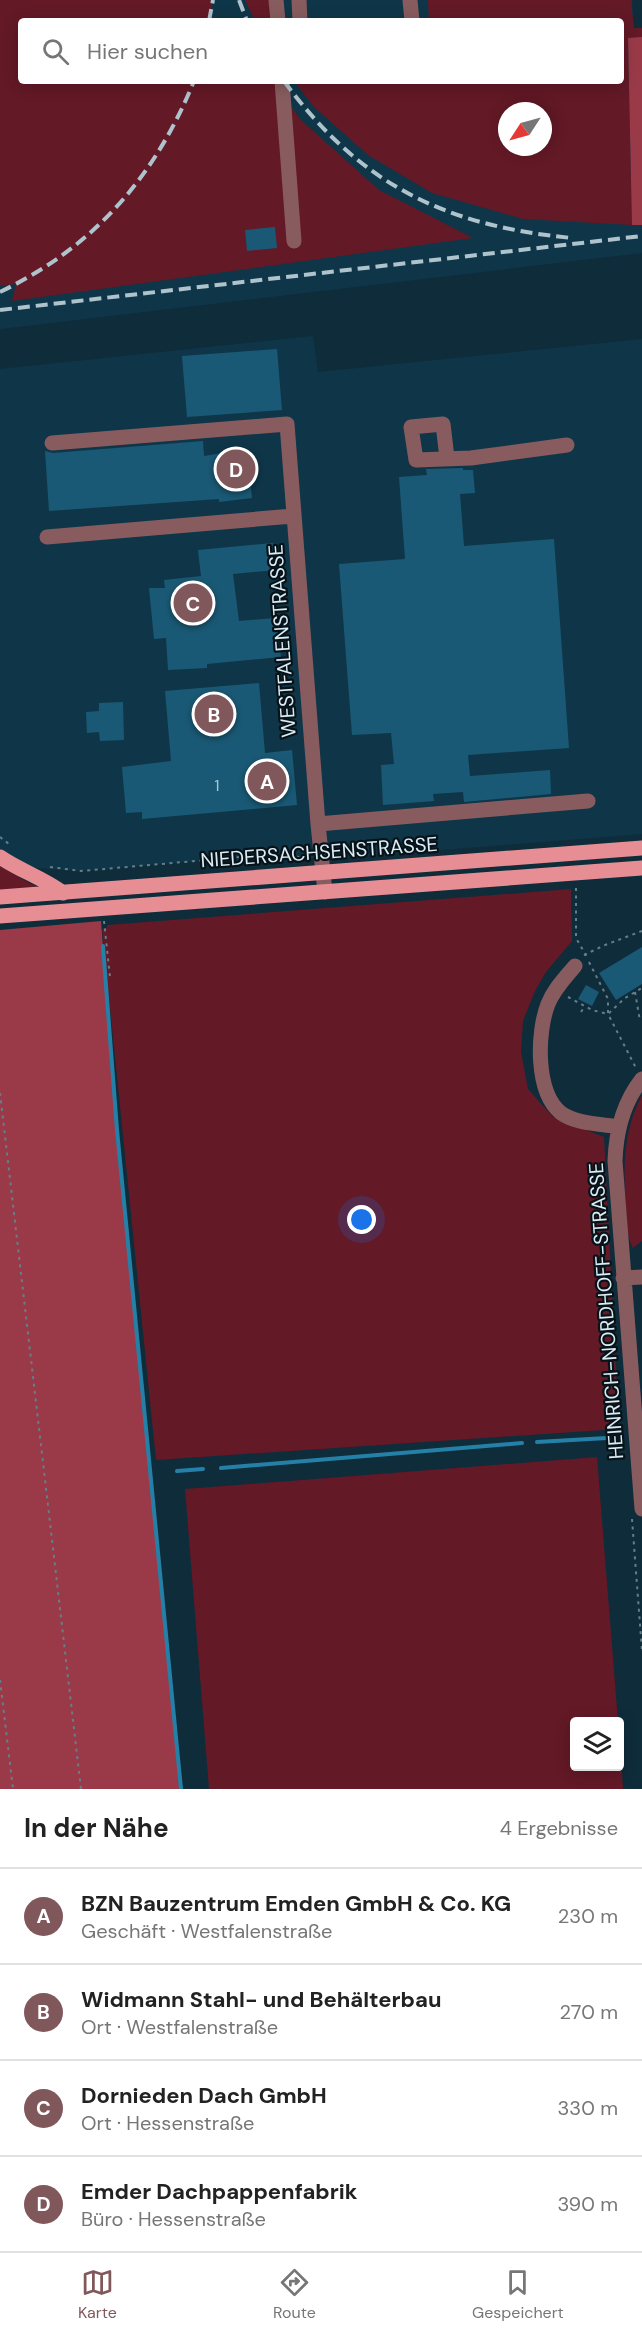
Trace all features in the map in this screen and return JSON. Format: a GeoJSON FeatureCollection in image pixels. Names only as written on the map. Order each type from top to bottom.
{"type":"FeatureCollection","features":[{"type":"Feature","properties":{"kind":"main road","name":"NIEDERSACHSENSTRASSE"},"geometry":{"type":"LineString","coordinates":[[0,897],[63,893],[322,865],[642,848]]}},
{"type":"Feature","properties":{"kind":"main road"},"geometry":{"type":"LineString","coordinates":[[6,852],[23,871],[49,882],[63,893]]}},
{"type":"Feature","properties":{"kind":"main road","name":"NIEDERSACHSENSTRASSE"},"geometry":{"type":"LineString","coordinates":[[0,916],[642,868]]}},
{"type":"Feature","properties":{"kind":"street"},"geometry":{"type":"LineString","coordinates":[[276,0],[278,18]]}},
{"type":"Feature","properties":{"kind":"street"},"geometry":{"type":"LineString","coordinates":[[299,0],[300,18]]}},
{"type":"Feature","properties":{"kind":"street"},"geometry":{"type":"LineString","coordinates":[[410,0],[412,18]]}},
{"type":"Feature","properties":{"kind":"street"},"geometry":{"type":"LineString","coordinates":[[282,84],[294,241]]}},
{"type":"Feature","properties":{"kind":"street","name":"WESTFALENSTRASSE"},"geometry":{"type":"LineString","coordinates":[[52,443],[286,424],[325,892]]}},
{"type":"Feature","properties":{"kind":"street"},"geometry":{"type":"LineString","coordinates":[[447,458],[471,458],[567,445]]}},
{"type":"Feature","properties":{"kind":"street"},"geometry":{"type":"LineString","coordinates":[[47,537],[293,516]]}},
{"type":"Feature","properties":{"kind":"street"},"geometry":{"type":"LineString","coordinates":[[318,824],[588,801]]}},
{"type":"Feature","properties":{"kind":"street"},"geometry":{"type":"LineString","coordinates":[[575,966],[555,989],[548,1005],[541,1030],[542,1070],[554,1106],[571,1118],[619,1127]]}},
{"type":"Feature","properties":{"kind":"street","name":"HEINRICH-NORDHOFF-STRASSE"},"geometry":{"type":"LineString","coordinates":[[639,1074],[619,1127],[615,1173],[642,1509]]}},
{"type":"Feature","properties":{"kind":"street"},"geometry":{"type":"LineString","coordinates":[[624,1278],[642,1277]]}},
{"type":"Feature","properties":{"kind":"path"},"geometry":{"type":"LineString","coordinates":[[0,837],[6,852]]}},
{"type":"Feature","properties":{"kind":"path"},"geometry":{"type":"LineString","coordinates":[[49,867],[74,871],[275,854],[322,865]]}},
{"type":"Feature","properties":{"kind":"path"},"geometry":{"type":"LineString","coordinates":[[576,885],[576,938],[608,999],[608,1014],[639,1074]]}},
{"type":"Feature","properties":{"kind":"path"},"geometry":{"type":"LineString","coordinates":[[105,929],[110,977]]}},
{"type":"Feature","properties":{"kind":"path"},"geometry":{"type":"LineString","coordinates":[[585,954],[642,931]]}},
{"type":"Feature","properties":{"kind":"path"},"geometry":{"type":"LineString","coordinates":[[608,1014],[625,998],[642,988]]}},
{"type":"Feature","properties":{"kind":"path"},"geometry":{"type":"LineString","coordinates":[[555,989],[585,1006],[608,1014]]}},
{"type":"Feature","properties":{"kind":"path"},"geometry":{"type":"LineString","coordinates":[[635,992],[640,1021]]}},
{"type":"Feature","properties":{"kind":"path"},"geometry":{"type":"LineString","coordinates":[[581,1012],[585,1006]]}},
{"type":"Feature","properties":{"kind":"path"},"geometry":{"type":"LineString","coordinates":[[0,1093],[81,1789]]}},
{"type":"Feature","properties":{"kind":"path"},"geometry":{"type":"LineString","coordinates":[[0,1680],[13,1789]]}},
{"type":"Feature","properties":{"kind":"shaded area"},"geometry":{"type":"Polygon","coordinates":[[[0,0],[632,0],[634,28],[642,28],[642,253],[0,329],[0,0]]]}},
{"type":"Feature","properties":{"kind":"shaded area"},"geometry":{"type":"Polygon","coordinates":[[[0,0],[213,0],[210,18],[18,18],[18,84],[275,84],[300,119],[379,190],[473,238],[12,301],[16,284],[0,286],[0,0]]]}},
{"type":"Feature","properties":{"kind":"shaded area"},"geometry":{"type":"Polygon","coordinates":[[[245,0],[269,0],[270,18],[254,18],[245,0]]]}},
{"type":"Feature","properties":{"kind":"shaded area"},"geometry":{"type":"Polygon","coordinates":[[[428,0],[631,0],[634,28],[642,28],[642,37],[628,39],[632,225],[523,219],[432,193],[368,155],[313,106],[296,84],[624,84],[624,18],[429,18],[428,0]]]}},
{"type":"Feature","properties":{"kind":"shaded area"},"geometry":{"type":"Polygon","coordinates":[[[642,37],[642,225],[632,225],[628,38],[642,37]]]}},
{"type":"Feature","properties":{"kind":"shaded area"},"geometry":{"type":"Polygon","coordinates":[[[313,336],[318,372],[642,339],[642,834],[355,857],[298,858],[275,854],[81,871],[23,867],[0,857],[0,369],[313,336]]]}},
{"type":"Feature","properties":{"kind":"shaded area"},"geometry":{"type":"Polygon","coordinates":[[[0,866],[31,884],[44,889],[0,891],[0,866]]]}},
{"type":"Feature","properties":{"kind":"shaded area"},"geometry":{"type":"Polygon","coordinates":[[[571,889],[572,941],[546,972],[535,991],[523,1021],[521,1052],[528,1089],[552,1116],[604,1137],[619,1429],[156,1460],[102,929],[107,928],[107,925],[571,889]]]}},
{"type":"Feature","properties":{"kind":"shaded area"},"geometry":{"type":"Polygon","coordinates":[[[101,921],[117,1130],[181,1789],[0,1789],[0,930],[101,921]]]}},
{"type":"Feature","properties":{"kind":"shaded area"},"geometry":{"type":"Polygon","coordinates":[[[642,1095],[642,1241],[633,1248],[627,1228],[625,1163],[631,1122],[642,1095]]]}},
{"type":"Feature","properties":{"kind":"shaded area"},"geometry":{"type":"Polygon","coordinates":[[[597,1457],[618,1717],[570,1717],[570,1771],[622,1771],[623,1789],[209,1789],[185,1489],[597,1457]]]}},
{"type":"Feature","properties":{"kind":"building"},"geometry":{"type":"Polygon","coordinates":[[[275,227],[277,248],[247,251],[245,230],[275,227]]]}},
{"type":"Feature","properties":{"kind":"building"},"geometry":{"type":"Polygon","coordinates":[[[277,349],[282,410],[187,417],[182,356],[277,349]]]}},
{"type":"Feature","properties":{"kind":"building"},"geometry":{"type":"Polygon","coordinates":[[[203,441],[204,456],[247,449],[252,498],[219,502],[219,499],[49,511],[45,451],[53,453],[203,441]]]}},
{"type":"Feature","properties":{"kind":"building"},"geometry":{"type":"Polygon","coordinates":[[[463,468],[463,470],[473,470],[475,493],[460,494],[464,546],[554,539],[569,748],[468,755],[470,776],[550,770],[551,794],[464,802],[463,792],[433,794],[434,801],[383,805],[381,765],[394,764],[391,733],[352,735],[339,564],[405,559],[399,477],[427,475],[426,469],[463,468]]]}},
{"type":"Feature","properties":{"kind":"building"},"geometry":{"type":"Polygon","coordinates":[[[273,543],[276,570],[233,574],[239,621],[276,618],[281,657],[207,664],[207,668],[168,670],[166,638],[154,639],[149,588],[165,588],[164,580],[201,576],[198,550],[273,543]]]}},
{"type":"Feature","properties":{"kind":"building"},"geometry":{"type":"Polygon","coordinates":[[[259,683],[265,753],[292,750],[297,805],[142,819],[142,812],[126,813],[122,767],[171,761],[165,691],[259,683]]]}},
{"type":"Feature","properties":{"kind":"building"},"geometry":{"type":"Polygon","coordinates":[[[123,702],[124,740],[100,741],[99,732],[87,733],[86,712],[99,711],[99,703],[123,702]]]}},
{"type":"Feature","properties":{"kind":"building"},"geometry":{"type":"Polygon","coordinates":[[[642,947],[642,984],[616,1000],[599,973],[642,947]]]}},
{"type":"Feature","properties":{"kind":"building"},"geometry":{"type":"Polygon","coordinates":[[[586,985],[599,992],[592,1006],[578,999],[586,985]]]}},
{"type":"Feature","properties":{"kind":"waterway"},"geometry":{"type":"LineString","coordinates":[[103,946],[117,1130],[181,1789]]}},
{"type":"Feature","properties":{"kind":"waterway"},"geometry":{"type":"LineString","coordinates":[[537,1442],[607,1438]]}},
{"type":"Feature","properties":{"kind":"waterway"},"geometry":{"type":"LineString","coordinates":[[221,1468],[522,1443]]}},
{"type":"Feature","properties":{"kind":"waterway"},"geometry":{"type":"LineString","coordinates":[[177,1471],[203,1469]]}},
{"type":"Feature","properties":{"kind":"railway"},"geometry":{"type":"LineString","coordinates":[[210,18],[213,0]]}},
{"type":"Feature","properties":{"kind":"railway"},"geometry":{"type":"LineString","coordinates":[[239,0],[246,18]]}},
{"type":"Feature","properties":{"kind":"railway"},"geometry":{"type":"LineString","coordinates":[[0,292],[34,274],[64,254],[118,206],[160,148],[193,84]]}},
{"type":"Feature","properties":{"kind":"railway"},"geometry":{"type":"LineString","coordinates":[[286,84],[313,117],[343,148],[375,173],[409,194],[485,223],[572,238]]}},
{"type":"Feature","properties":{"kind":"railway"},"geometry":{"type":"LineString","coordinates":[[0,310],[642,236]]}},
{"type":"Feature","properties":{"kind":"place","name":"Emder Dachpappenfabrik"},"geometry":{"type":"Point","coordinates":[236,469]}},
{"type":"Feature","properties":{"kind":"place","name":"Dornieden Dach GmbH"},"geometry":{"type":"Point","coordinates":[193,603]}},
{"type":"Feature","properties":{"kind":"place","name":"Widmann Stahl- und Behälterbau"},"geometry":{"type":"Point","coordinates":[214,714]}},
{"type":"Feature","properties":{"kind":"place","name":"BZN Bauzentrum Emden GmbH & Co. KG"},"geometry":{"type":"Point","coordinates":[267,781]}}]}
